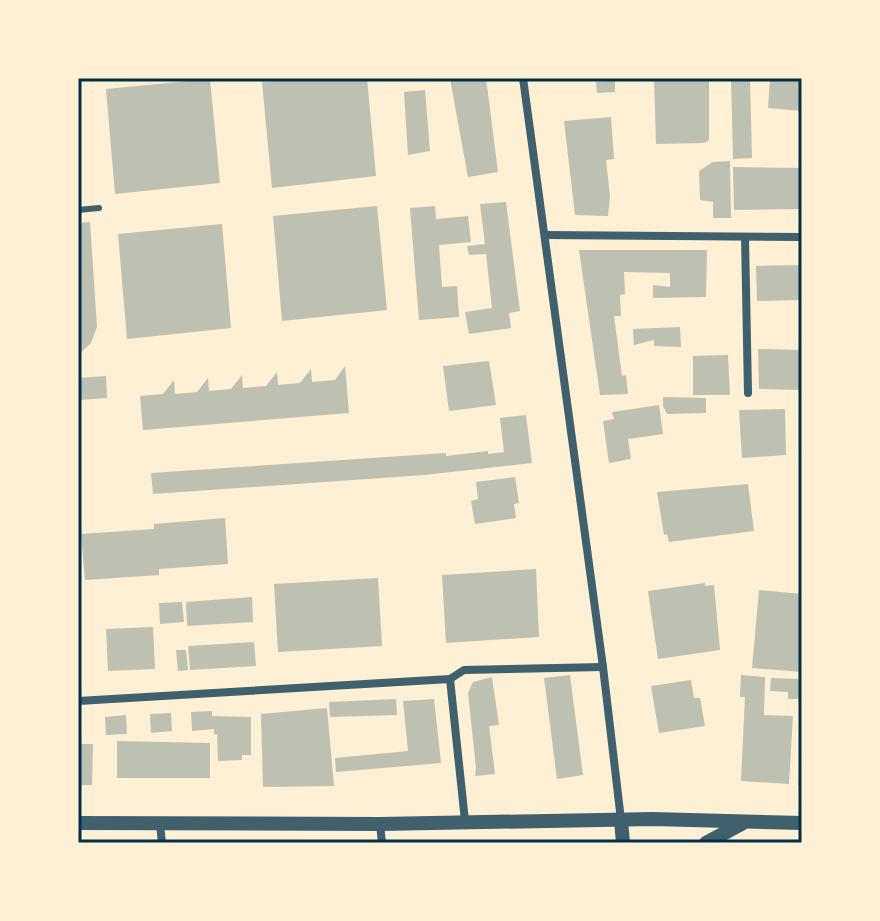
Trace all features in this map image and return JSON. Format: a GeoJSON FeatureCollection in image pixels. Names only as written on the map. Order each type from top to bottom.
{"type":"FeatureCollection","features":[{"type":"Feature","properties":{"kind":"street"},"geometry":{"type":"LineString","coordinates":[[523,78],[603,667],[623,843]]}},
{"type":"Feature","properties":{"kind":"street"},"geometry":{"type":"LineString","coordinates":[[545,235],[802,237]]}},
{"type":"Feature","properties":{"kind":"street"},"geometry":{"type":"LineString","coordinates":[[745,237],[748,393]]}},
{"type":"Feature","properties":{"kind":"street"},"geometry":{"type":"LineString","coordinates":[[78,701],[450,679],[464,670],[603,667]]}},
{"type":"Feature","properties":{"kind":"street"},"geometry":{"type":"LineString","coordinates":[[450,679],[465,821]]}},
{"type":"Feature","properties":{"kind":"street"},"geometry":{"type":"LineString","coordinates":[[78,823],[380,824],[621,820],[802,823]]}},
{"type":"Feature","properties":{"kind":"street"},"geometry":{"type":"LineString","coordinates":[[706,843],[743,823]]}},
{"type":"Feature","properties":{"kind":"street"},"geometry":{"type":"LineString","coordinates":[[380,824],[382,843]]}},
{"type":"Feature","properties":{"kind":"street"},"geometry":{"type":"LineString","coordinates":[[160,825],[162,843]]}},
{"type":"Feature","properties":{"kind":"lane"},"geometry":{"type":"LineString","coordinates":[[78,210],[99,208]]}},
{"type":"Feature","properties":{"kind":"building"},"geometry":{"type":"Polygon","coordinates":[[[367,78],[376,176],[272,188],[262,82],[367,78]]]}},
{"type":"Feature","properties":{"kind":"building"},"geometry":{"type":"Polygon","coordinates":[[[486,78],[498,172],[468,177],[450,79],[486,78]]]}},
{"type":"Feature","properties":{"kind":"building"},"geometry":{"type":"Polygon","coordinates":[[[654,78],[709,78],[709,140],[704,143],[656,144],[654,78]]]}},
{"type":"Feature","properties":{"kind":"building"},"geometry":{"type":"Polygon","coordinates":[[[731,78],[750,78],[752,158],[733,159],[731,78]]]}},
{"type":"Feature","properties":{"kind":"building"},"geometry":{"type":"Polygon","coordinates":[[[770,78],[802,78],[802,111],[768,108],[770,78]]]}},
{"type":"Feature","properties":{"kind":"building"},"geometry":{"type":"Polygon","coordinates":[[[210,79],[220,183],[115,194],[106,89],[210,79]]]}},
{"type":"Feature","properties":{"kind":"building"},"geometry":{"type":"Polygon","coordinates":[[[615,80],[615,92],[597,93],[596,82],[615,80]]]}},
{"type":"Feature","properties":{"kind":"building"},"geometry":{"type":"Polygon","coordinates":[[[425,90],[430,151],[408,155],[404,92],[425,90]]]}},
{"type":"Feature","properties":{"kind":"building"},"geometry":{"type":"Polygon","coordinates":[[[611,117],[614,159],[606,160],[610,196],[608,216],[575,215],[564,121],[611,117]]]}},
{"type":"Feature","properties":{"kind":"building"},"geometry":{"type":"Polygon","coordinates":[[[730,161],[731,218],[713,218],[713,202],[700,200],[699,171],[713,162],[730,161]]]}},
{"type":"Feature","properties":{"kind":"building"},"geometry":{"type":"Polygon","coordinates":[[[733,167],[802,168],[802,209],[734,210],[733,167]]]}},
{"type":"Feature","properties":{"kind":"building"},"geometry":{"type":"Polygon","coordinates":[[[506,202],[520,311],[509,313],[511,328],[469,334],[465,312],[492,308],[486,254],[469,255],[467,246],[485,244],[480,204],[506,202]]]}},
{"type":"Feature","properties":{"kind":"building"},"geometry":{"type":"Polygon","coordinates":[[[377,206],[387,310],[282,321],[273,216],[377,206]]]}},
{"type":"Feature","properties":{"kind":"building"},"geometry":{"type":"Polygon","coordinates":[[[435,206],[436,219],[468,216],[471,242],[439,245],[442,287],[457,286],[459,317],[419,320],[410,208],[435,206]]]}},
{"type":"Feature","properties":{"kind":"building"},"geometry":{"type":"Polygon","coordinates":[[[90,222],[97,327],[91,343],[78,355],[78,223],[90,222]]]}},
{"type":"Feature","properties":{"kind":"building"},"geometry":{"type":"Polygon","coordinates":[[[222,224],[231,328],[127,339],[118,234],[222,224]]]}},
{"type":"Feature","properties":{"kind":"building"},"geometry":{"type":"Polygon","coordinates":[[[579,250],[707,250],[706,297],[653,298],[653,285],[670,287],[670,273],[624,272],[625,294],[620,295],[621,316],[614,316],[622,376],[626,375],[628,394],[600,395],[579,250]]]}},
{"type":"Feature","properties":{"kind":"building"},"geometry":{"type":"Polygon","coordinates":[[[802,265],[802,300],[757,301],[756,266],[802,265]]]}},
{"type":"Feature","properties":{"kind":"building"},"geometry":{"type":"Polygon","coordinates":[[[680,327],[681,347],[654,346],[654,340],[634,345],[633,329],[680,327]]]}},
{"type":"Feature","properties":{"kind":"building"},"geometry":{"type":"Polygon","coordinates":[[[758,349],[802,350],[802,390],[759,389],[758,349]]]}},
{"type":"Feature","properties":{"kind":"building"},"geometry":{"type":"Polygon","coordinates":[[[728,355],[730,395],[693,395],[693,356],[728,355]]]}},
{"type":"Feature","properties":{"kind":"building"},"geometry":{"type":"Polygon","coordinates":[[[489,361],[496,405],[449,411],[443,366],[489,361]]]}},
{"type":"Feature","properties":{"kind":"building"},"geometry":{"type":"Polygon","coordinates":[[[345,366],[349,413],[143,430],[140,396],[163,394],[174,380],[175,394],[197,392],[208,378],[209,391],[231,389],[242,375],[243,388],[266,386],[277,372],[278,385],[300,383],[311,369],[312,382],[335,380],[345,366]]]}},
{"type":"Feature","properties":{"kind":"building"},"geometry":{"type":"Polygon","coordinates":[[[106,376],[107,398],[78,400],[78,378],[106,376]]]}},
{"type":"Feature","properties":{"kind":"building"},"geometry":{"type":"Polygon","coordinates":[[[663,397],[706,398],[706,413],[667,414],[663,397]]]}},
{"type":"Feature","properties":{"kind":"building"},"geometry":{"type":"Polygon","coordinates":[[[659,405],[663,434],[628,439],[631,459],[609,463],[603,421],[614,419],[612,412],[659,405]]]}},
{"type":"Feature","properties":{"kind":"building"},"geometry":{"type":"Polygon","coordinates":[[[785,409],[786,455],[742,458],[739,410],[785,409]]]}},
{"type":"Feature","properties":{"kind":"building"},"geometry":{"type":"Polygon","coordinates":[[[526,415],[532,463],[424,475],[153,494],[151,473],[446,453],[446,456],[504,452],[500,418],[526,415]]]}},
{"type":"Feature","properties":{"kind":"building"},"geometry":{"type":"Polygon","coordinates":[[[515,477],[519,503],[514,504],[516,518],[475,524],[471,501],[478,499],[476,482],[515,477]]]}},
{"type":"Feature","properties":{"kind":"building"},"geometry":{"type":"Polygon","coordinates":[[[748,484],[754,531],[669,542],[667,534],[664,535],[657,492],[748,484]]]}},
{"type":"Feature","properties":{"kind":"building"},"geometry":{"type":"Polygon","coordinates":[[[225,518],[228,564],[159,569],[159,575],[85,580],[81,534],[154,529],[154,524],[225,518]]]}},
{"type":"Feature","properties":{"kind":"building"},"geometry":{"type":"Polygon","coordinates":[[[536,569],[539,637],[446,643],[442,575],[536,569]]]}},
{"type":"Feature","properties":{"kind":"building"},"geometry":{"type":"Polygon","coordinates":[[[378,578],[382,646],[278,652],[274,584],[378,578]]]}},
{"type":"Feature","properties":{"kind":"building"},"geometry":{"type":"Polygon","coordinates":[[[705,583],[705,586],[714,585],[720,650],[658,659],[648,591],[705,583]]]}},
{"type":"Feature","properties":{"kind":"building"},"geometry":{"type":"Polygon","coordinates":[[[759,590],[802,594],[802,672],[752,668],[759,590]]]}},
{"type":"Feature","properties":{"kind":"building"},"geometry":{"type":"Polygon","coordinates":[[[252,597],[253,622],[187,626],[186,602],[252,597]]]}},
{"type":"Feature","properties":{"kind":"building"},"geometry":{"type":"Polygon","coordinates":[[[182,602],[184,622],[160,624],[159,603],[182,602]]]}},
{"type":"Feature","properties":{"kind":"building"},"geometry":{"type":"Polygon","coordinates":[[[153,627],[155,669],[108,671],[106,629],[153,627]]]}},
{"type":"Feature","properties":{"kind":"building"},"geometry":{"type":"Polygon","coordinates":[[[254,642],[256,666],[190,670],[188,646],[254,642]]]}},
{"type":"Feature","properties":{"kind":"building"},"geometry":{"type":"Polygon","coordinates":[[[176,650],[186,650],[188,670],[178,671],[176,650]]]}},
{"type":"Feature","properties":{"kind":"building"},"geometry":{"type":"Polygon","coordinates":[[[570,675],[583,775],[557,779],[544,678],[570,675]]]}},
{"type":"Feature","properties":{"kind":"building"},"geometry":{"type":"Polygon","coordinates":[[[741,675],[765,677],[764,715],[793,716],[789,784],[741,781],[745,697],[740,697],[741,675]]]}},
{"type":"Feature","properties":{"kind":"building"},"geometry":{"type":"Polygon","coordinates":[[[492,677],[499,725],[489,726],[495,774],[475,776],[468,693],[473,682],[492,677]]]}},
{"type":"Feature","properties":{"kind":"building"},"geometry":{"type":"Polygon","coordinates":[[[771,678],[802,679],[802,699],[788,699],[788,692],[770,691],[771,678]]]}},
{"type":"Feature","properties":{"kind":"building"},"geometry":{"type":"Polygon","coordinates":[[[691,680],[694,698],[700,698],[705,726],[659,733],[651,686],[691,680]]]}},
{"type":"Feature","properties":{"kind":"building"},"geometry":{"type":"Polygon","coordinates":[[[396,699],[397,715],[330,717],[329,702],[396,699]]]}},
{"type":"Feature","properties":{"kind":"building"},"geometry":{"type":"Polygon","coordinates":[[[434,699],[441,763],[336,772],[335,758],[408,751],[403,701],[434,699]]]}},
{"type":"Feature","properties":{"kind":"building"},"geometry":{"type":"Polygon","coordinates":[[[327,708],[334,786],[263,787],[261,714],[327,708]]]}},
{"type":"Feature","properties":{"kind":"building"},"geometry":{"type":"Polygon","coordinates":[[[212,711],[212,716],[251,717],[251,755],[242,755],[242,760],[218,761],[214,729],[192,731],[191,712],[212,711]]]}},
{"type":"Feature","properties":{"kind":"building"},"geometry":{"type":"Polygon","coordinates":[[[171,713],[172,731],[151,733],[150,714],[171,713]]]}},
{"type":"Feature","properties":{"kind":"building"},"geometry":{"type":"Polygon","coordinates":[[[126,715],[127,734],[106,735],[105,717],[126,715]]]}},
{"type":"Feature","properties":{"kind":"building"},"geometry":{"type":"Polygon","coordinates":[[[117,741],[210,743],[210,778],[117,778],[117,741]]]}},
{"type":"Feature","properties":{"kind":"building"},"geometry":{"type":"Polygon","coordinates":[[[78,744],[93,744],[92,785],[78,785],[78,744]]]}},
{"type":"Feature","properties":{"kind":"building"},"geometry":{"type":"Polygon","coordinates":[[[800,762],[802,785],[798,785],[800,762]]]}}]}
